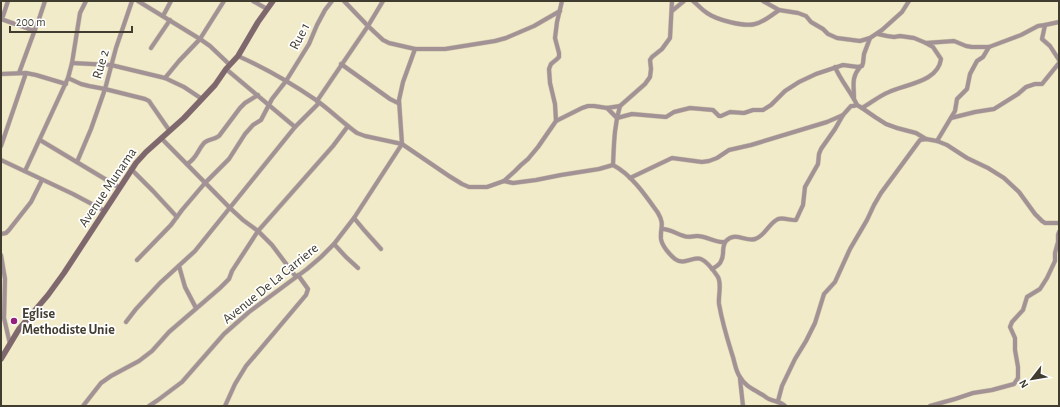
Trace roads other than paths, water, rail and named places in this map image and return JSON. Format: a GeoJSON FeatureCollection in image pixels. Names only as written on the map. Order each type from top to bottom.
{"type":"FeatureCollection","features":[{"type":"Feature","properties":{"kind":"street"},"geometry":{"type":"LineString","coordinates":[[8,1],[1,19],[35,31]]}},
{"type":"Feature","properties":{"kind":"street"},"geometry":{"type":"LineString","coordinates":[[19,73],[35,31],[44,1]]}},
{"type":"Feature","properties":{"kind":"street"},"geometry":{"type":"LineString","coordinates":[[25,171],[66,84],[72,63],[80,13],[86,1]]}},
{"type":"Feature","properties":{"kind":"street","name":"Rue 2"},"geometry":{"type":"LineString","coordinates":[[78,162],[105,88],[132,1]]}},
{"type":"Feature","properties":{"kind":"street"},"geometry":{"type":"LineString","coordinates":[[138,1],[210,46],[228,67],[295,127]]}},
{"type":"Feature","properties":{"kind":"street"},"geometry":{"type":"LineString","coordinates":[[163,16],[171,1]]}},
{"type":"Feature","properties":{"kind":"street"},"geometry":{"type":"LineString","coordinates":[[165,78],[179,60],[200,39],[224,1]]}},
{"type":"Feature","properties":{"kind":"street"},"geometry":{"type":"LineString","coordinates":[[253,1],[267,9]]}},
{"type":"Feature","properties":{"kind":"street","name":"Avenue Munama"},"geometry":{"type":"LineString","coordinates":[[1,359],[19,329],[48,295],[64,273],[131,169],[146,152],[184,118],[215,85],[238,56],[258,22],[273,1]]}},
{"type":"Feature","properties":{"kind":"street","name":"Rue 1"},"geometry":{"type":"LineString","coordinates":[[137,260],[229,159],[245,134],[254,124],[261,120],[272,99],[286,81],[309,44],[325,10],[332,1]]}},
{"type":"Feature","properties":{"kind":"street"},"geometry":{"type":"LineString","coordinates":[[344,1],[383,40],[389,43],[415,49],[445,49],[495,41],[534,26],[560,11]]}},
{"type":"Feature","properties":{"kind":"street"},"geometry":{"type":"LineString","coordinates":[[126,322],[155,288],[195,251],[295,127],[318,102],[341,64],[368,26],[383,1]]}},
{"type":"Feature","properties":{"kind":"street"},"geometry":{"type":"LineString","coordinates":[[556,121],[555,104],[550,82],[549,69],[551,64],[559,57],[555,38],[562,1]]}},
{"type":"Feature","properties":{"kind":"street"},"geometry":{"type":"LineString","coordinates":[[613,165],[616,118],[620,106],[645,84],[650,77],[650,60],[662,49],[670,38],[672,1]]}},
{"type":"Feature","properties":{"kind":"street"},"geometry":{"type":"LineString","coordinates":[[672,12],[684,1]]}},
{"type":"Feature","properties":{"kind":"street"},"geometry":{"type":"LineString","coordinates":[[693,1],[709,15],[736,24],[754,25],[779,10]]}},
{"type":"Feature","properties":{"kind":"street"},"geometry":{"type":"LineString","coordinates":[[763,1],[779,10],[806,16],[811,22],[836,38],[860,41],[878,34],[902,12],[909,1]]}},
{"type":"Feature","properties":{"kind":"street"},"geometry":{"type":"LineString","coordinates":[[151,48],[170,20]]}},
{"type":"Feature","properties":{"kind":"street"},"geometry":{"type":"LineString","coordinates":[[926,43],[954,41],[966,46],[989,47],[1021,35],[1038,26],[1059,22]]}},
{"type":"Feature","properties":{"kind":"street"},"geometry":{"type":"LineString","coordinates":[[951,118],[994,109],[1018,94],[1026,87],[1035,84],[1042,84],[1059,62],[1050,46],[1042,39],[1045,25]]}},
{"type":"Feature","properties":{"kind":"street"},"geometry":{"type":"LineString","coordinates":[[862,108],[887,93],[907,85],[924,81],[940,65],[941,59],[933,47],[926,43],[914,38],[900,36],[894,37],[878,34]]}},
{"type":"Feature","properties":{"kind":"street"},"geometry":{"type":"LineString","coordinates":[[854,98],[854,77],[857,70],[862,66],[864,54],[870,38]]}},
{"type":"Feature","properties":{"kind":"street"},"geometry":{"type":"LineString","coordinates":[[936,141],[956,109],[957,99],[966,89],[970,74],[977,61],[983,57],[989,47]]}},
{"type":"Feature","properties":{"kind":"street"},"geometry":{"type":"LineString","coordinates":[[402,144],[398,104],[403,82],[415,49]]}},
{"type":"Feature","properties":{"kind":"street"},"geometry":{"type":"LineString","coordinates":[[238,56],[256,64],[286,81],[318,102],[357,133],[402,144],[469,187],[487,187],[504,181],[528,159],[556,121],[588,106],[607,108],[620,106]]}},
{"type":"Feature","properties":{"kind":"street"},"geometry":{"type":"LineString","coordinates":[[72,63],[111,65],[165,78],[184,87],[202,99]]}},
{"type":"Feature","properties":{"kind":"street"},"geometry":{"type":"LineString","coordinates":[[341,64],[390,100],[398,104]]}},
{"type":"Feature","properties":{"kind":"street"},"geometry":{"type":"LineString","coordinates":[[616,118],[632,114],[666,117],[674,112],[690,108],[713,110],[719,116],[730,112],[744,113],[753,110],[763,110],[771,105],[785,91],[816,74],[843,65],[858,67],[862,66]]}},
{"type":"Feature","properties":{"kind":"street"},"geometry":{"type":"LineString","coordinates":[[835,67],[857,105],[886,124],[916,133],[926,139],[936,141],[988,168],[1004,178],[1020,192],[1035,214],[1045,223],[1059,223]]}},
{"type":"Feature","properties":{"kind":"street"},"geometry":{"type":"LineString","coordinates":[[1,146],[26,73]]}},
{"type":"Feature","properties":{"kind":"street"},"geometry":{"type":"LineString","coordinates":[[1,74],[26,73],[66,84]]}},
{"type":"Feature","properties":{"kind":"street"},"geometry":{"type":"LineString","coordinates":[[68,78],[85,85],[105,88],[149,101],[169,130]]}},
{"type":"Feature","properties":{"kind":"street"},"geometry":{"type":"LineString","coordinates":[[187,164],[196,156],[205,142],[216,139],[240,108],[258,95]]}},
{"type":"Feature","properties":{"kind":"street"},"geometry":{"type":"LineString","coordinates":[[712,270],[721,262],[723,257],[722,249],[725,242],[730,237],[738,236],[752,240],[756,239],[777,220],[796,220],[803,205],[805,187],[818,164],[821,149],[850,106],[857,105]]}},
{"type":"Feature","properties":{"kind":"street"},"geometry":{"type":"LineString","coordinates":[[607,108],[616,118]]}},
{"type":"Feature","properties":{"kind":"street"},"geometry":{"type":"LineString","coordinates":[[630,178],[672,158],[702,162],[709,161],[717,158],[729,150],[818,125],[843,115]]}},
{"type":"Feature","properties":{"kind":"street"},"geometry":{"type":"LineString","coordinates":[[83,406],[101,383],[139,361],[152,351],[169,332],[211,297],[228,279],[258,231],[333,146],[348,126]]}},
{"type":"Feature","properties":{"kind":"street"},"geometry":{"type":"LineString","coordinates":[[161,138],[205,184],[272,245],[308,289],[306,295],[246,366],[235,384],[225,406]]}},
{"type":"Feature","properties":{"kind":"street"},"geometry":{"type":"LineString","coordinates":[[778,401],[782,386],[814,323],[824,294],[835,282],[850,249],[868,220],[881,193],[920,140],[926,139]]}},
{"type":"Feature","properties":{"kind":"street"},"geometry":{"type":"LineString","coordinates":[[40,140],[120,188]]}},
{"type":"Feature","properties":{"kind":"street","name":"Avenue De La Carriere"},"geometry":{"type":"LineString","coordinates":[[149,406],[182,382],[224,334],[249,312],[307,269],[334,244],[354,218],[402,144]]}},
{"type":"Feature","properties":{"kind":"street"},"geometry":{"type":"LineString","coordinates":[[1,160],[105,211]]}},
{"type":"Feature","properties":{"kind":"street"},"geometry":{"type":"LineString","coordinates":[[504,181],[514,183],[536,180],[599,170],[613,165],[619,168],[630,178],[662,219],[661,238],[663,244],[674,259],[679,262],[700,259],[705,261],[718,278],[720,287],[719,303],[721,317],[736,370],[740,378],[750,388],[769,399],[783,403],[785,406]]}},
{"type":"Feature","properties":{"kind":"street"},"geometry":{"type":"LineString","coordinates":[[131,169],[154,191],[177,217]]}},
{"type":"Feature","properties":{"kind":"street"},"geometry":{"type":"LineString","coordinates":[[1,234],[6,233],[9,230],[31,202],[42,180]]}},
{"type":"Feature","properties":{"kind":"street"},"geometry":{"type":"LineString","coordinates":[[354,218],[381,249]]}},
{"type":"Feature","properties":{"kind":"street"},"geometry":{"type":"LineString","coordinates":[[662,229],[673,231],[685,237],[696,236],[725,242]]}},
{"type":"Feature","properties":{"kind":"street"},"geometry":{"type":"LineString","coordinates":[[930,406],[973,393],[1014,384],[1018,378],[1018,368],[1015,338],[1010,327],[1012,322],[1023,310],[1027,297],[1040,288],[1047,278],[1055,261],[1059,232]]}},
{"type":"Feature","properties":{"kind":"street"},"geometry":{"type":"LineString","coordinates":[[334,244],[358,268]]}},
{"type":"Feature","properties":{"kind":"street"},"geometry":{"type":"LineString","coordinates":[[1,255],[5,279],[4,318],[10,344]]}},
{"type":"Feature","properties":{"kind":"street"},"geometry":{"type":"LineString","coordinates":[[179,266],[185,287],[196,308]]}},
{"type":"Feature","properties":{"kind":"street"},"geometry":{"type":"LineString","coordinates":[[740,378],[743,406]]}},
{"type":"Feature","properties":{"kind":"street"},"geometry":{"type":"LineString","coordinates":[[158,400],[160,406]]}},
{"type":"Feature","properties":{"kind":"place","name":"Eglise Methodiste Unie"},"geometry":{"type":"Point","coordinates":[14,321]}}]}
